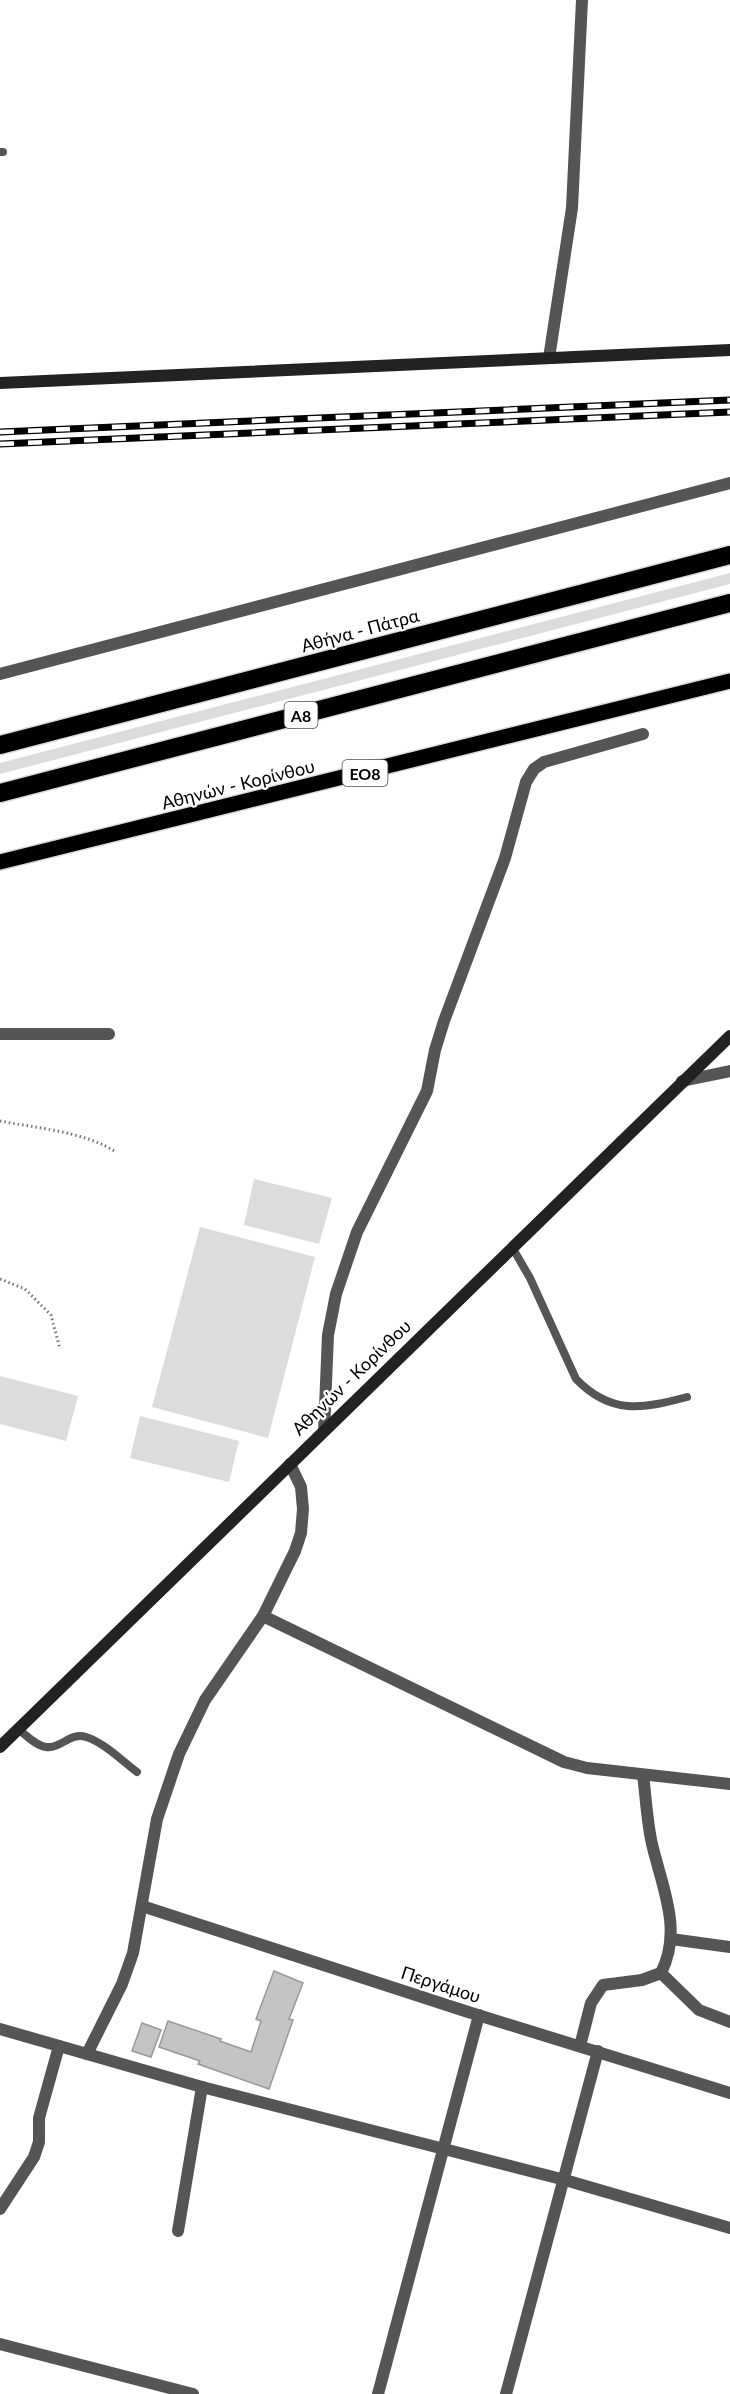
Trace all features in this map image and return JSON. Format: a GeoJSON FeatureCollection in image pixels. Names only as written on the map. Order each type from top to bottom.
{"type":"FeatureCollection","features":[{"type":"Feature","properties":{"kind":"highway","name":"Αθήνα - Πάτρα"},"geometry":{"type":"LineString","coordinates":[[0,745],[730,555]]}},
{"type":"Feature","properties":{"kind":"highway","name":"Α8"},"geometry":{"type":"LineString","coordinates":[[0,793],[730,603]]}},
{"type":"Feature","properties":{"kind":"main road"},"geometry":{"type":"LineString","coordinates":[[0,383],[730,350]]}},
{"type":"Feature","properties":{"kind":"main road","name":"Αθηνών - Κορίνθου"},"geometry":{"type":"LineString","coordinates":[[0,862],[730,681]]}},
{"type":"Feature","properties":{"kind":"main road","name":"Αθηνών - Κορίνθου"},"geometry":{"type":"LineString","coordinates":[[0,1746],[730,1036]]}},
{"type":"Feature","properties":{"kind":"street"},"geometry":{"type":"LineString","coordinates":[[549,358],[572,208],[582,0]]}},
{"type":"Feature","properties":{"kind":"street"},"geometry":{"type":"LineString","coordinates":[[0,674],[730,483]]}},
{"type":"Feature","properties":{"kind":"street"},"geometry":{"type":"LineString","coordinates":[[324,1431],[328,1335],[336,1294],[357,1232],[427,1091],[435,1050],[444,1021],[499,878],[526,782],[534,769],[544,762],[643,734]]}},
{"type":"Feature","properties":{"kind":"street"},"geometry":{"type":"LineString","coordinates":[[0,1034],[109,1034]]}},
{"type":"Feature","properties":{"kind":"street"},"geometry":{"type":"LineString","coordinates":[[682,1081],[730,1071]]}},
{"type":"Feature","properties":{"kind":"street"},"geometry":{"type":"LineString","coordinates":[[87,2054],[122,1984],[133,1953],[157,1819],[179,1754],[205,1700],[262,1616],[295,1551],[301,1533],[303,1509],[301,1487],[290,1464]]}},
{"type":"Feature","properties":{"kind":"street"},"geometry":{"type":"LineString","coordinates":[[262,1616],[564,1762],[587,1768],[730,1784]]}},
{"type":"Feature","properties":{"kind":"street"},"geometry":{"type":"LineString","coordinates":[[580,2046],[591,2003],[603,1985],[642,1980],[661,1973],[668,1960],[670,1939],[668,1901],[652,1842],[644,1775]]}},
{"type":"Feature","properties":{"kind":"street","name":"Περγάμου"},"geometry":{"type":"LineString","coordinates":[[142,1906],[730,2093]]}},
{"type":"Feature","properties":{"kind":"street"},"geometry":{"type":"LineString","coordinates":[[670,1939],[730,1947]]}},
{"type":"Feature","properties":{"kind":"street"},"geometry":{"type":"LineString","coordinates":[[661,1973],[699,2010],[730,2022]]}},
{"type":"Feature","properties":{"kind":"street"},"geometry":{"type":"LineString","coordinates":[[378,2394],[479,2015]]}},
{"type":"Feature","properties":{"kind":"street"},"geometry":{"type":"LineString","coordinates":[[0,2030],[202,2087],[565,2180],[730,2228]]}},
{"type":"Feature","properties":{"kind":"street"},"geometry":{"type":"LineString","coordinates":[[0,2209],[34,2157],[39,2142],[39,2118],[59,2046]]}},
{"type":"Feature","properties":{"kind":"street"},"geometry":{"type":"LineString","coordinates":[[506,2394],[598,2051]]}},
{"type":"Feature","properties":{"kind":"street"},"geometry":{"type":"LineString","coordinates":[[177,2230],[202,2087]]}},
{"type":"Feature","properties":{"kind":"street"},"geometry":{"type":"LineString","coordinates":[[0,2344],[193,2394]]}},
{"type":"Feature","properties":{"kind":"lane"},"geometry":{"type":"LineString","coordinates":[[512,1247],[531,1278],[576,1378],[584,1387],[603,1400],[632,1407],[658,1405],[687,1397]]}},
{"type":"Feature","properties":{"kind":"lane"},"geometry":{"type":"LineString","coordinates":[[18,1729],[37,1744],[45,1747],[55,1746],[74,1736],[86,1737],[137,1772]]}},
{"type":"Feature","properties":{"kind":"path"},"geometry":{"type":"LineString","coordinates":[[0,1121],[104,1144],[116,1152]]}},
{"type":"Feature","properties":{"kind":"path"},"geometry":{"type":"LineString","coordinates":[[0,1279],[25,1289],[51,1315],[60,1349]]}},
{"type":"Feature","properties":{"kind":"shaded area"},"geometry":{"type":"Polygon","coordinates":[[[730,573],[730,584],[0,774],[0,763],[730,573]]]}},
{"type":"Feature","properties":{"kind":"shaded area"},"geometry":{"type":"Polygon","coordinates":[[[254,1179],[332,1198],[319,1244],[244,1225],[254,1179]]]}},
{"type":"Feature","properties":{"kind":"shaded area"},"geometry":{"type":"Polygon","coordinates":[[[200,1227],[315,1257],[268,1438],[152,1407],[200,1227]]]}},
{"type":"Feature","properties":{"kind":"shaded area"},"geometry":{"type":"Polygon","coordinates":[[[0,1376],[78,1396],[66,1441],[0,1424],[0,1376]]]}},
{"type":"Feature","properties":{"kind":"shaded area"},"geometry":{"type":"Polygon","coordinates":[[[140,1416],[239,1441],[229,1482],[130,1458],[140,1416]]]}},
{"type":"Feature","properties":{"kind":"building"},"geometry":{"type":"Polygon","coordinates":[[[274,1971],[303,1983],[289,2019],[293,2020],[269,2089],[198,2064],[200,2061],[159,2047],[168,2021],[251,2052],[261,2021],[256,2019],[274,1971]]]}},
{"type":"Feature","properties":{"kind":"building"},"geometry":{"type":"Polygon","coordinates":[[[142,2023],[161,2030],[151,2057],[132,2051],[142,2023]]]}},
{"type":"Feature","properties":{"kind":"railway"},"geometry":{"type":"LineString","coordinates":[[0,432],[730,400]]}},
{"type":"Feature","properties":{"kind":"railway"},"geometry":{"type":"LineString","coordinates":[[0,444],[730,412]]}}]}
